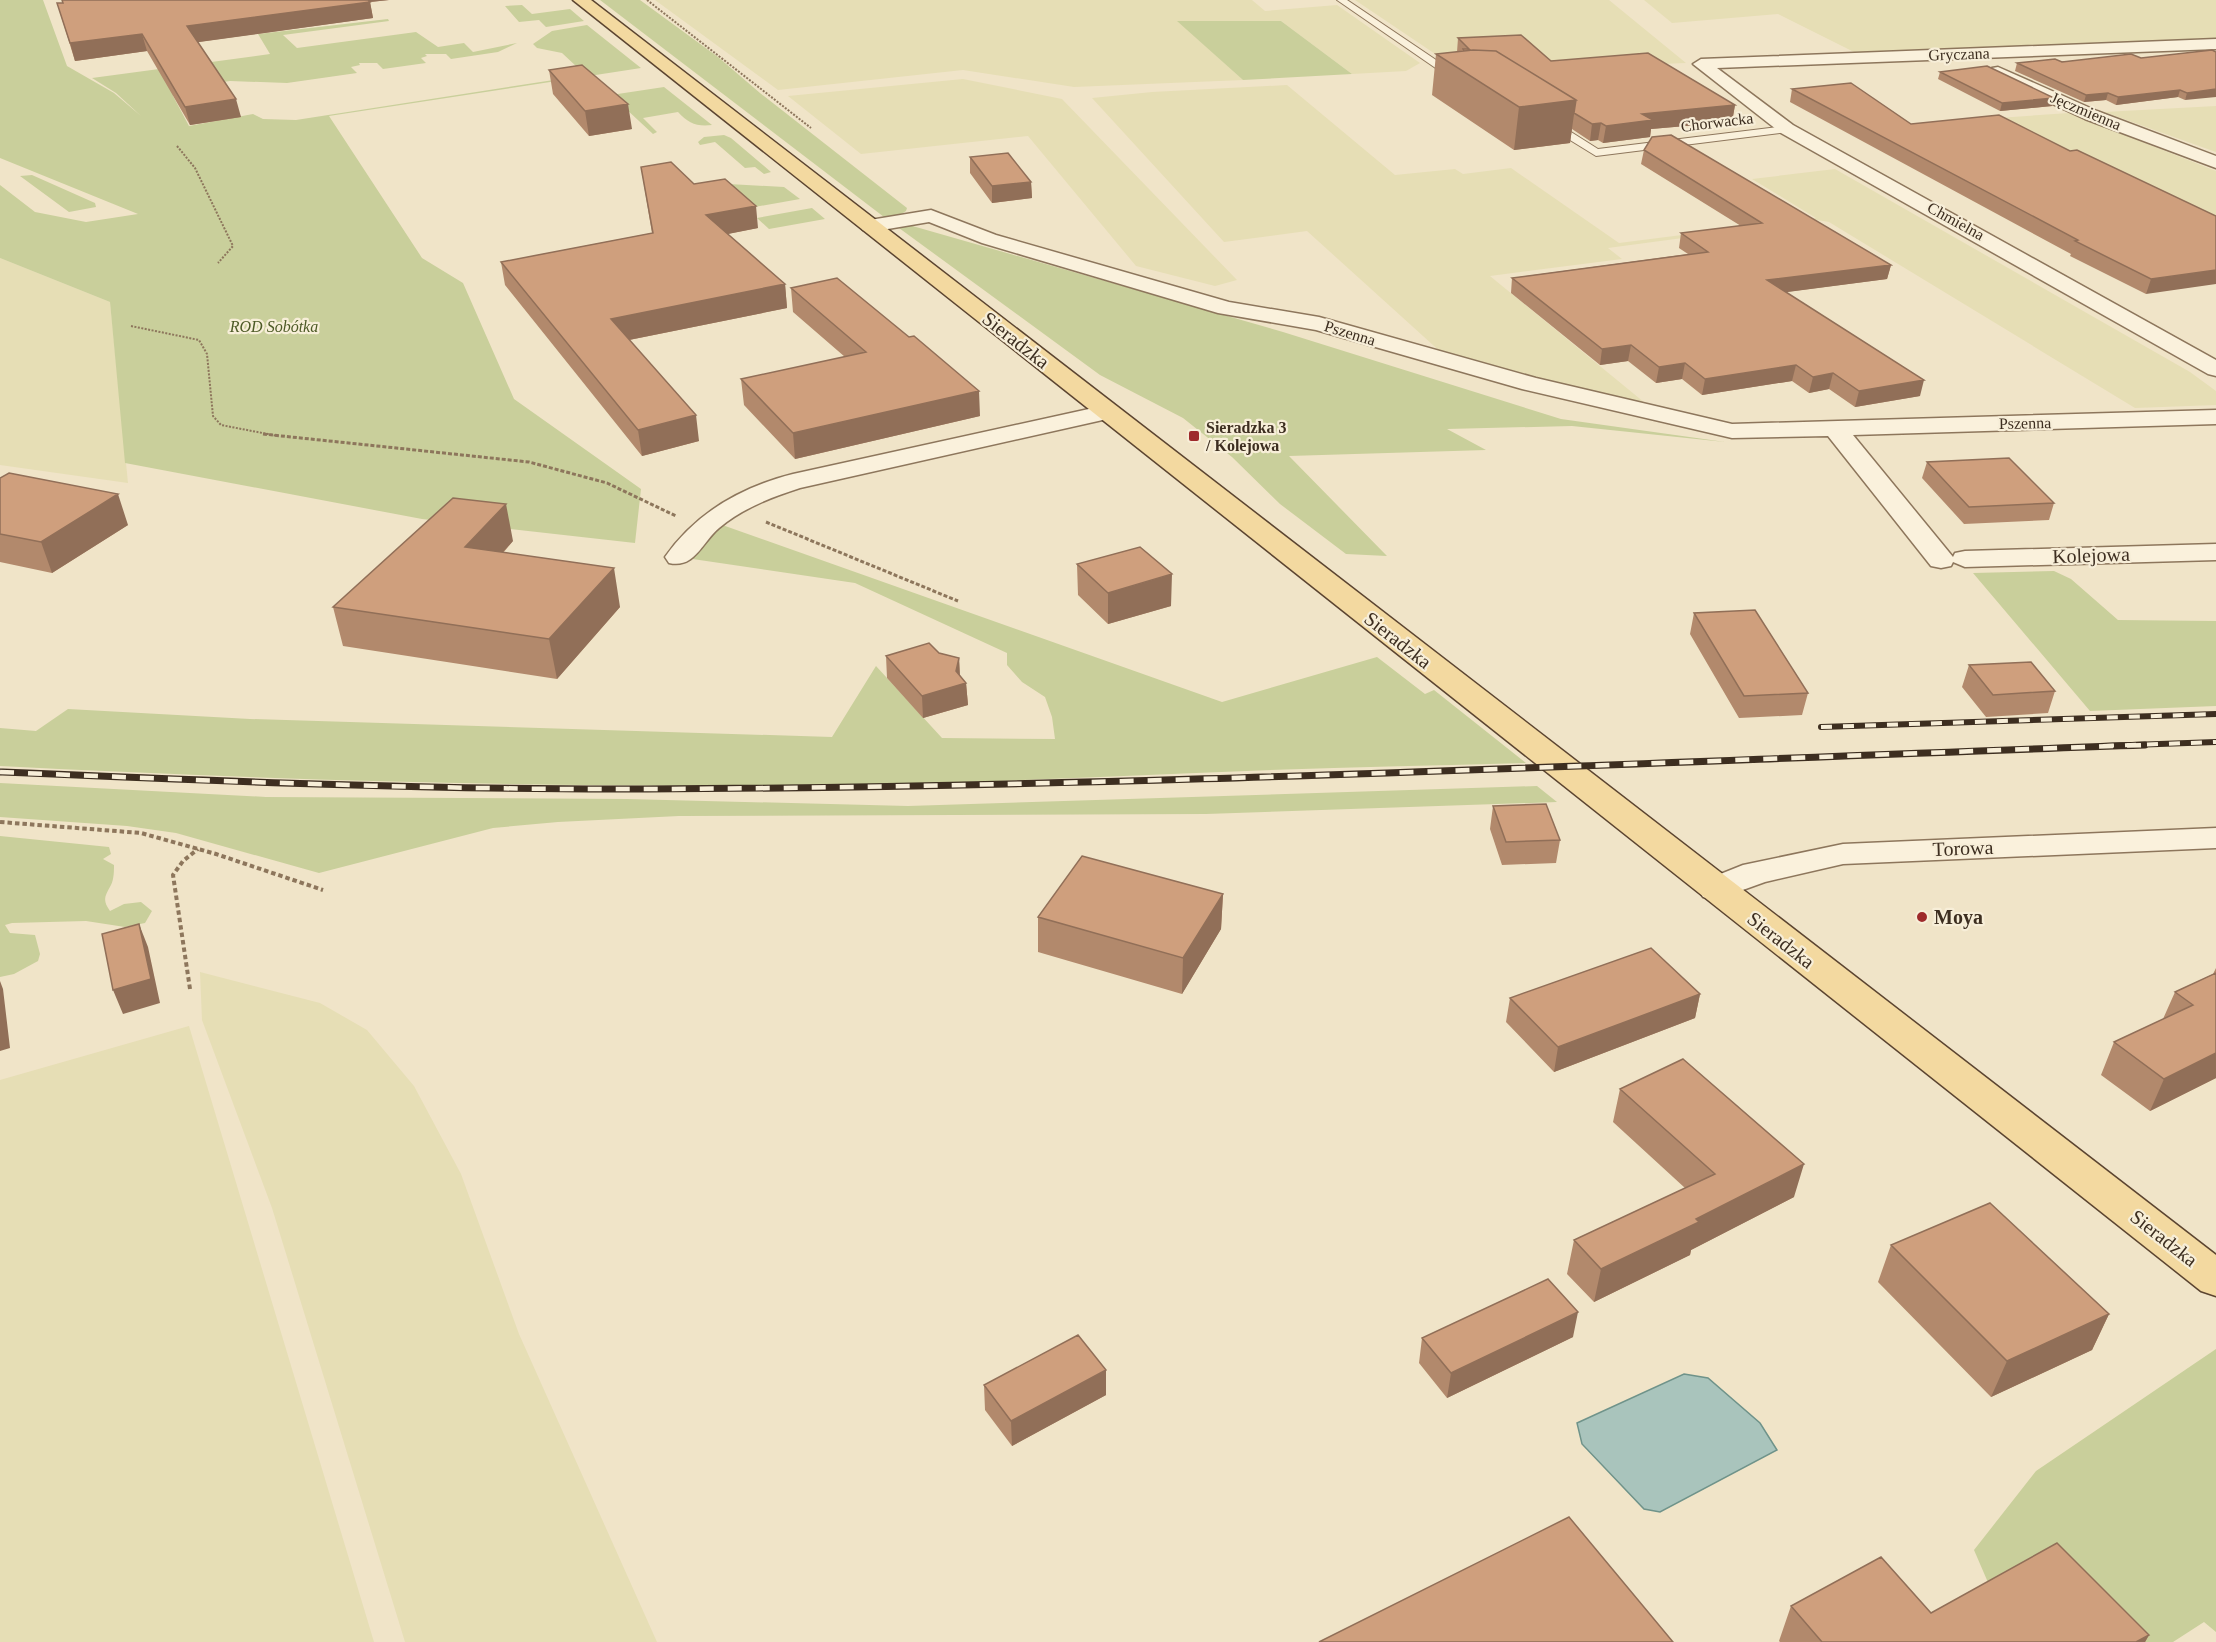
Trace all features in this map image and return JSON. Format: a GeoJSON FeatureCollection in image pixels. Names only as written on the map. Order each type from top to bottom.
{"type":"FeatureCollection","features":[{"type":"Feature","properties":{"kind":"main road","name":"Sieradzka"},"geometry":{"type":"LineString","coordinates":[[581,0],[2216,1279]]}},
{"type":"Feature","properties":{"kind":"street","name":"Gryczana"},"geometry":{"type":"LineString","coordinates":[[1701,64],[2216,44]]}},
{"type":"Feature","properties":{"kind":"street","name":"Jęczmienna"},"geometry":{"type":"LineString","coordinates":[[1959,54],[2091,115],[2216,162]]}},
{"type":"Feature","properties":{"kind":"street","name":"Chmielna"},"geometry":{"type":"LineString","coordinates":[[1701,64],[1787,129],[2216,369]]}},
{"type":"Feature","properties":{"kind":"street","name":"Pszenna"},"geometry":{"type":"LineString","coordinates":[[870,225],[931,216],[989,239],[1226,308],[1319,324],[1530,384],[1732,431],[2216,417]]}},
{"type":"Feature","properties":{"kind":"street"},"geometry":{"type":"LineString","coordinates":[[679,557],[705,528],[729,508],[756,494],[793,482],[1107,412]]}},
{"type":"Feature","properties":{"kind":"street","name":"Kolejowa"},"geometry":{"type":"LineString","coordinates":[[1834,428],[1953,560],[2216,552]]}},
{"type":"Feature","properties":{"kind":"street","name":"Torowa"},"geometry":{"type":"LineString","coordinates":[[1715,889],[1755,873],[1843,854],[2216,838]]}},
{"type":"Feature","properties":{"kind":"lane"},"geometry":{"type":"LineString","coordinates":[[1341,0],[1442,68],[1441,72],[1460,86]]}},
{"type":"Feature","properties":{"kind":"lane","name":"Chorwacka"},"geometry":{"type":"LineString","coordinates":[[1540,117],[1596,153],[1787,129]]}},
{"type":"Feature","properties":{"kind":"path"},"geometry":{"type":"LineString","coordinates":[[647,0],[811,128]]}},
{"type":"Feature","properties":{"kind":"path"},"geometry":{"type":"LineString","coordinates":[[177,146],[195,168],[233,246],[218,262]]}},
{"type":"Feature","properties":{"kind":"path"},"geometry":{"type":"LineString","coordinates":[[131,326],[199,340],[207,354],[213,416],[221,425],[259,434],[529,462],[607,483],[654,507],[705,528]]}},
{"type":"Feature","properties":{"kind":"path"},"geometry":{"type":"LineString","coordinates":[[729,508],[958,601]]}},
{"type":"Feature","properties":{"kind":"path"},"geometry":{"type":"LineString","coordinates":[[0,822],[141,833],[199,849],[323,890]]}},
{"type":"Feature","properties":{"kind":"path"},"geometry":{"type":"LineString","coordinates":[[190,989],[173,875],[183,861],[199,849]]}},
{"type":"Feature","properties":{"kind":"shaded area"},"geometry":{"type":"Polygon","coordinates":[[[655,0],[1252,0],[1265,11],[1337,5],[1420,63],[1406,71],[1352,74],[1281,21],[1178,21],[1243,80],[1074,87],[963,70],[778,90],[655,0]]]}},
{"type":"Feature","properties":{"kind":"shaded area"},"geometry":{"type":"Polygon","coordinates":[[[1355,0],[1609,0],[1686,63],[1462,72],[1355,0]]]}},
{"type":"Feature","properties":{"kind":"shaded area"},"geometry":{"type":"Polygon","coordinates":[[[1644,0],[2216,0],[2216,40],[1860,55],[1778,14],[1672,23],[1644,0]]]}},
{"type":"Feature","properties":{"kind":"shaded area"},"geometry":{"type":"Polygon","coordinates":[[[963,79],[1062,99],[1237,280],[1215,286],[1136,266],[1028,136],[861,154],[788,96],[963,79]]]}},
{"type":"Feature","properties":{"kind":"shaded area"},"geometry":{"type":"Polygon","coordinates":[[[1287,85],[1395,175],[1455,169],[1463,174],[1511,168],[1619,243],[1816,218],[1752,179],[1835,169],[2190,372],[2216,391],[2216,405],[2135,408],[1829,222],[1817,220],[1608,248],[1622,259],[1490,276],[1645,403],[1602,395],[1444,355],[1307,231],[1224,242],[1092,98],[1152,92],[1287,85]]]}},
{"type":"Feature","properties":{"kind":"shaded area"},"geometry":{"type":"Polygon","coordinates":[[[2216,106],[2216,152],[2104,112],[2216,106]]]}},
{"type":"Feature","properties":{"kind":"shaded area"},"geometry":{"type":"Polygon","coordinates":[[[2069,113],[2216,171],[2216,223],[1984,119],[2069,113]]]}},
{"type":"Feature","properties":{"kind":"shaded area"},"geometry":{"type":"Polygon","coordinates":[[[0,258],[110,302],[128,483],[0,465],[0,258]]]}},
{"type":"Feature","properties":{"kind":"shaded area"},"geometry":{"type":"Polygon","coordinates":[[[200,972],[320,1003],[367,1030],[414,1086],[461,1174],[519,1334],[657,1642],[405,1642],[272,1208],[202,1020],[200,972]]]}},
{"type":"Feature","properties":{"kind":"shaded area"},"geometry":{"type":"Polygon","coordinates":[[[189,1026],[374,1642],[0,1642],[0,1080],[189,1026]]]}},
{"type":"Feature","properties":{"kind":"green space","name":"ROD Sobótka"},"geometry":{"type":"Polygon","coordinates":[[[0,0],[43,0],[67,66],[114,93],[141,116],[116,93],[92,78],[270,54],[258,34],[388,19],[389,21],[283,35],[297,48],[416,32],[438,47],[464,43],[473,52],[517,43],[498,52],[451,59],[446,54],[425,54],[427,56],[421,58],[426,63],[383,69],[377,63],[359,63],[360,65],[351,67],[357,73],[287,83],[230,81],[175,89],[173,96],[189,126],[253,114],[263,119],[296,120],[560,79],[577,67],[562,53],[537,48],[533,44],[552,31],[587,25],[641,68],[329,116],[422,258],[463,283],[514,399],[641,489],[635,543],[422,519],[125,463],[110,302],[0,258],[0,185],[35,212],[86,222],[138,214],[0,158],[0,0]]]}},
{"type":"Feature","properties":{"kind":"green space"},"geometry":{"type":"Polygon","coordinates":[[[600,0],[640,0],[718,57],[760,93],[907,208],[906,211],[900,215],[884,217],[600,0]]]}},
{"type":"Feature","properties":{"kind":"green space"},"geometry":{"type":"Polygon","coordinates":[[[522,5],[532,14],[570,9],[584,21],[546,27],[539,20],[519,22],[505,6],[522,5]]]}},
{"type":"Feature","properties":{"kind":"green space"},"geometry":{"type":"Polygon","coordinates":[[[1177,21],[1281,21],[1352,74],[1243,80],[1177,21]]]}},
{"type":"Feature","properties":{"kind":"green space"},"geometry":{"type":"Polygon","coordinates":[[[664,87],[712,125],[693,123],[678,112],[643,118],[657,132],[653,134],[611,95],[664,87]]]}},
{"type":"Feature","properties":{"kind":"green space"},"geometry":{"type":"Polygon","coordinates":[[[724,135],[731,138],[771,172],[764,174],[755,167],[745,168],[715,142],[700,145],[698,142],[704,137],[724,135]]]}},
{"type":"Feature","properties":{"kind":"green space"},"geometry":{"type":"Polygon","coordinates":[[[32,175],[95,203],[96,207],[69,212],[20,176],[32,175]]]}},
{"type":"Feature","properties":{"kind":"green space"},"geometry":{"type":"Polygon","coordinates":[[[711,183],[784,187],[800,199],[743,209],[711,183]]]}},
{"type":"Feature","properties":{"kind":"green space"},"geometry":{"type":"Polygon","coordinates":[[[812,208],[825,219],[769,229],[757,218],[812,208]]]}},
{"type":"Feature","properties":{"kind":"green space"},"geometry":{"type":"Polygon","coordinates":[[[909,225],[1283,332],[1561,419],[1725,442],[1572,426],[1447,429],[1486,450],[1289,456],[1387,556],[1346,554],[1280,504],[1232,457],[1183,418],[1100,375],[899,228],[909,225]]]}},
{"type":"Feature","properties":{"kind":"green space"},"geometry":{"type":"Polygon","coordinates":[[[711,521],[1222,702],[1377,657],[1425,694],[1434,690],[1526,763],[914,783],[718,786],[410,782],[0,766],[0,728],[36,731],[68,709],[250,719],[832,737],[876,666],[942,738],[1055,739],[1052,717],[1045,697],[1022,682],[1007,665],[1007,653],[855,583],[679,557],[711,521]]]}},
{"type":"Feature","properties":{"kind":"green space"},"geometry":{"type":"Polygon","coordinates":[[[2054,571],[2071,579],[2118,620],[2216,621],[2216,706],[2090,711],[1973,573],[2054,571]]]}},
{"type":"Feature","properties":{"kind":"green space"},"geometry":{"type":"Polygon","coordinates":[[[0,783],[266,797],[627,799],[908,806],[1537,786],[1557,802],[1206,814],[679,816],[558,822],[493,828],[319,873],[176,833],[127,826],[0,817],[0,783]]]}},
{"type":"Feature","properties":{"kind":"green space"},"geometry":{"type":"Polygon","coordinates":[[[0,836],[109,847],[111,854],[103,859],[114,865],[113,880],[105,898],[110,911],[124,904],[141,902],[152,911],[145,923],[125,927],[86,921],[5,925],[10,933],[35,935],[40,954],[38,961],[14,974],[0,977],[0,836]]]}},
{"type":"Feature","properties":{"kind":"green space"},"geometry":{"type":"Polygon","coordinates":[[[2216,1349],[2216,1632],[2204,1622],[2173,1642],[2104,1642],[1996,1601],[1974,1550],[2036,1471],[2216,1349]]]}},
{"type":"Feature","properties":{"kind":"water"},"geometry":{"type":"Polygon","coordinates":[[[1684,1374],[1708,1378],[1760,1423],[1777,1450],[1660,1512],[1644,1509],[1582,1444],[1577,1423],[1684,1374]]]}},
{"type":"Feature","properties":{"kind":"building"},"geometry":{"type":"Polygon","coordinates":[[[62,0],[368,0],[370,2],[187,26],[236,99],[185,107],[142,34],[70,43],[57,3],[63,3],[62,0]]]}},
{"type":"Feature","properties":{"kind":"building"},"geometry":{"type":"Polygon","coordinates":[[[1521,35],[1551,61],[1648,53],[1735,105],[1642,114],[1653,120],[1606,126],[1601,123],[1592,124],[1574,113],[1576,100],[1496,51],[1464,51],[1463,49],[1469,49],[1458,38],[1521,35]]]}},
{"type":"Feature","properties":{"kind":"building"},"geometry":{"type":"Polygon","coordinates":[[[1473,50],[1496,51],[1576,100],[1519,107],[1436,54],[1473,50]]]}},
{"type":"Feature","properties":{"kind":"building"},"geometry":{"type":"Polygon","coordinates":[[[2212,50],[2216,52],[2216,89],[2187,93],[2180,90],[2118,97],[2108,93],[2086,95],[2017,63],[2055,59],[2062,62],[2131,54],[2141,58],[2212,50]]]}},
{"type":"Feature","properties":{"kind":"building"},"geometry":{"type":"Polygon","coordinates":[[[582,65],[628,104],[585,111],[549,70],[582,65]]]}},
{"type":"Feature","properties":{"kind":"building"},"geometry":{"type":"Polygon","coordinates":[[[1987,66],[2054,98],[2002,103],[1940,72],[1987,66]]]}},
{"type":"Feature","properties":{"kind":"building"},"geometry":{"type":"Polygon","coordinates":[[[1851,83],[1911,124],[1999,115],[2070,151],[2077,150],[2216,216],[2216,270],[2151,279],[2075,241],[2078,240],[1792,89],[1851,83]]]}},
{"type":"Feature","properties":{"kind":"building"},"geometry":{"type":"Polygon","coordinates":[[[1671,135],[1891,265],[1767,280],[1924,380],[1859,391],[1833,373],[1813,377],[1796,365],[1705,379],[1685,363],[1659,367],[1631,345],[1602,349],[1512,278],[1708,252],[1681,233],[1762,223],[1644,150],[1652,137],[1671,135]]]}},
{"type":"Feature","properties":{"kind":"building"},"geometry":{"type":"Polygon","coordinates":[[[1008,153],[1031,182],[992,186],[970,157],[1008,153]]]}},
{"type":"Feature","properties":{"kind":"building"},"geometry":{"type":"Polygon","coordinates":[[[671,162],[694,184],[725,179],[756,206],[706,215],[785,284],[611,319],[696,415],[638,430],[501,262],[653,233],[641,167],[671,162]]]}},
{"type":"Feature","properties":{"kind":"building"},"geometry":{"type":"Polygon","coordinates":[[[837,278],[909,337],[914,336],[979,391],[793,433],[741,379],[866,352],[791,288],[837,278]]]}},
{"type":"Feature","properties":{"kind":"building"},"geometry":{"type":"Polygon","coordinates":[[[2009,458],[2054,503],[1969,507],[1927,462],[2009,458]]]}},
{"type":"Feature","properties":{"kind":"building"},"geometry":{"type":"Polygon","coordinates":[[[9,473],[118,494],[41,542],[0,534],[0,478],[9,473]]]}},
{"type":"Feature","properties":{"kind":"building"},"geometry":{"type":"Polygon","coordinates":[[[453,498],[506,504],[465,547],[614,568],[549,639],[333,607],[453,498]]]}},
{"type":"Feature","properties":{"kind":"building"},"geometry":{"type":"Polygon","coordinates":[[[1140,547],[1172,574],[1108,593],[1077,564],[1140,547]]]}},
{"type":"Feature","properties":{"kind":"building"},"geometry":{"type":"Polygon","coordinates":[[[1755,610],[1808,693],[1744,696],[1694,613],[1755,610]]]}},
{"type":"Feature","properties":{"kind":"building"},"geometry":{"type":"Polygon","coordinates":[[[929,643],[939,653],[959,658],[956,671],[966,683],[922,696],[886,656],[929,643]]]}},
{"type":"Feature","properties":{"kind":"building"},"geometry":{"type":"Polygon","coordinates":[[[2031,662],[2055,691],[1993,695],[1969,665],[2031,662]]]}},
{"type":"Feature","properties":{"kind":"building"},"geometry":{"type":"Polygon","coordinates":[[[1546,804],[1560,840],[1506,842],[1493,806],[1546,804]]]}},
{"type":"Feature","properties":{"kind":"building"},"geometry":{"type":"Polygon","coordinates":[[[1082,856],[1223,894],[1183,958],[1038,917],[1082,856]]]}},
{"type":"Feature","properties":{"kind":"building"},"geometry":{"type":"Polygon","coordinates":[[[139,924],[151,979],[113,990],[102,934],[139,924]]]}},
{"type":"Feature","properties":{"kind":"building"},"geometry":{"type":"Polygon","coordinates":[[[1651,948],[1700,994],[1558,1047],[1510,998],[1651,948]]]}},
{"type":"Feature","properties":{"kind":"building"},"geometry":{"type":"Polygon","coordinates":[[[2216,973],[2216,1053],[2164,1079],[2114,1042],[2193,1005],[2175,992],[2216,973]]]}},
{"type":"Feature","properties":{"kind":"building"},"geometry":{"type":"Polygon","coordinates":[[[1683,1059],[1804,1164],[1696,1219],[1699,1222],[1601,1269],[1574,1240],[1715,1174],[1620,1089],[1683,1059]]]}},
{"type":"Feature","properties":{"kind":"building"},"geometry":{"type":"Polygon","coordinates":[[[1990,1203],[2109,1314],[2007,1361],[1891,1245],[1990,1203]]]}},
{"type":"Feature","properties":{"kind":"building"},"geometry":{"type":"Polygon","coordinates":[[[1548,1279],[1578,1312],[1451,1373],[1422,1338],[1548,1279]]]}},
{"type":"Feature","properties":{"kind":"building"},"geometry":{"type":"Polygon","coordinates":[[[1078,1335],[1106,1370],[1011,1421],[984,1385],[1078,1335]]]}},
{"type":"Feature","properties":{"kind":"building"},"geometry":{"type":"Polygon","coordinates":[[[1569,1517],[1673,1642],[1319,1642],[1569,1517]]]}},
{"type":"Feature","properties":{"kind":"building"},"geometry":{"type":"Polygon","coordinates":[[[2057,1543],[2149,1635],[2136,1642],[1822,1642],[1791,1606],[1881,1557],[1931,1613],[2057,1543]]]}},
{"type":"Feature","properties":{"kind":"railway"},"geometry":{"type":"LineString","coordinates":[[1821,727],[2216,714]]}},
{"type":"Feature","properties":{"kind":"railway"},"geometry":{"type":"LineString","coordinates":[[2103,746],[2216,742]]}},
{"type":"Feature","properties":{"kind":"railway"},"geometry":{"type":"LineString","coordinates":[[0,772],[243,782],[485,788],[834,787],[1209,779],[2145,745]]}},
{"type":"Feature","properties":{"kind":"place","name":"Sieradzka 3 / Kolejowa"},"geometry":{"type":"Point","coordinates":[1194,436]}},
{"type":"Feature","properties":{"kind":"place","name":"Moya"},"geometry":{"type":"Point","coordinates":[1922,917]}}]}
